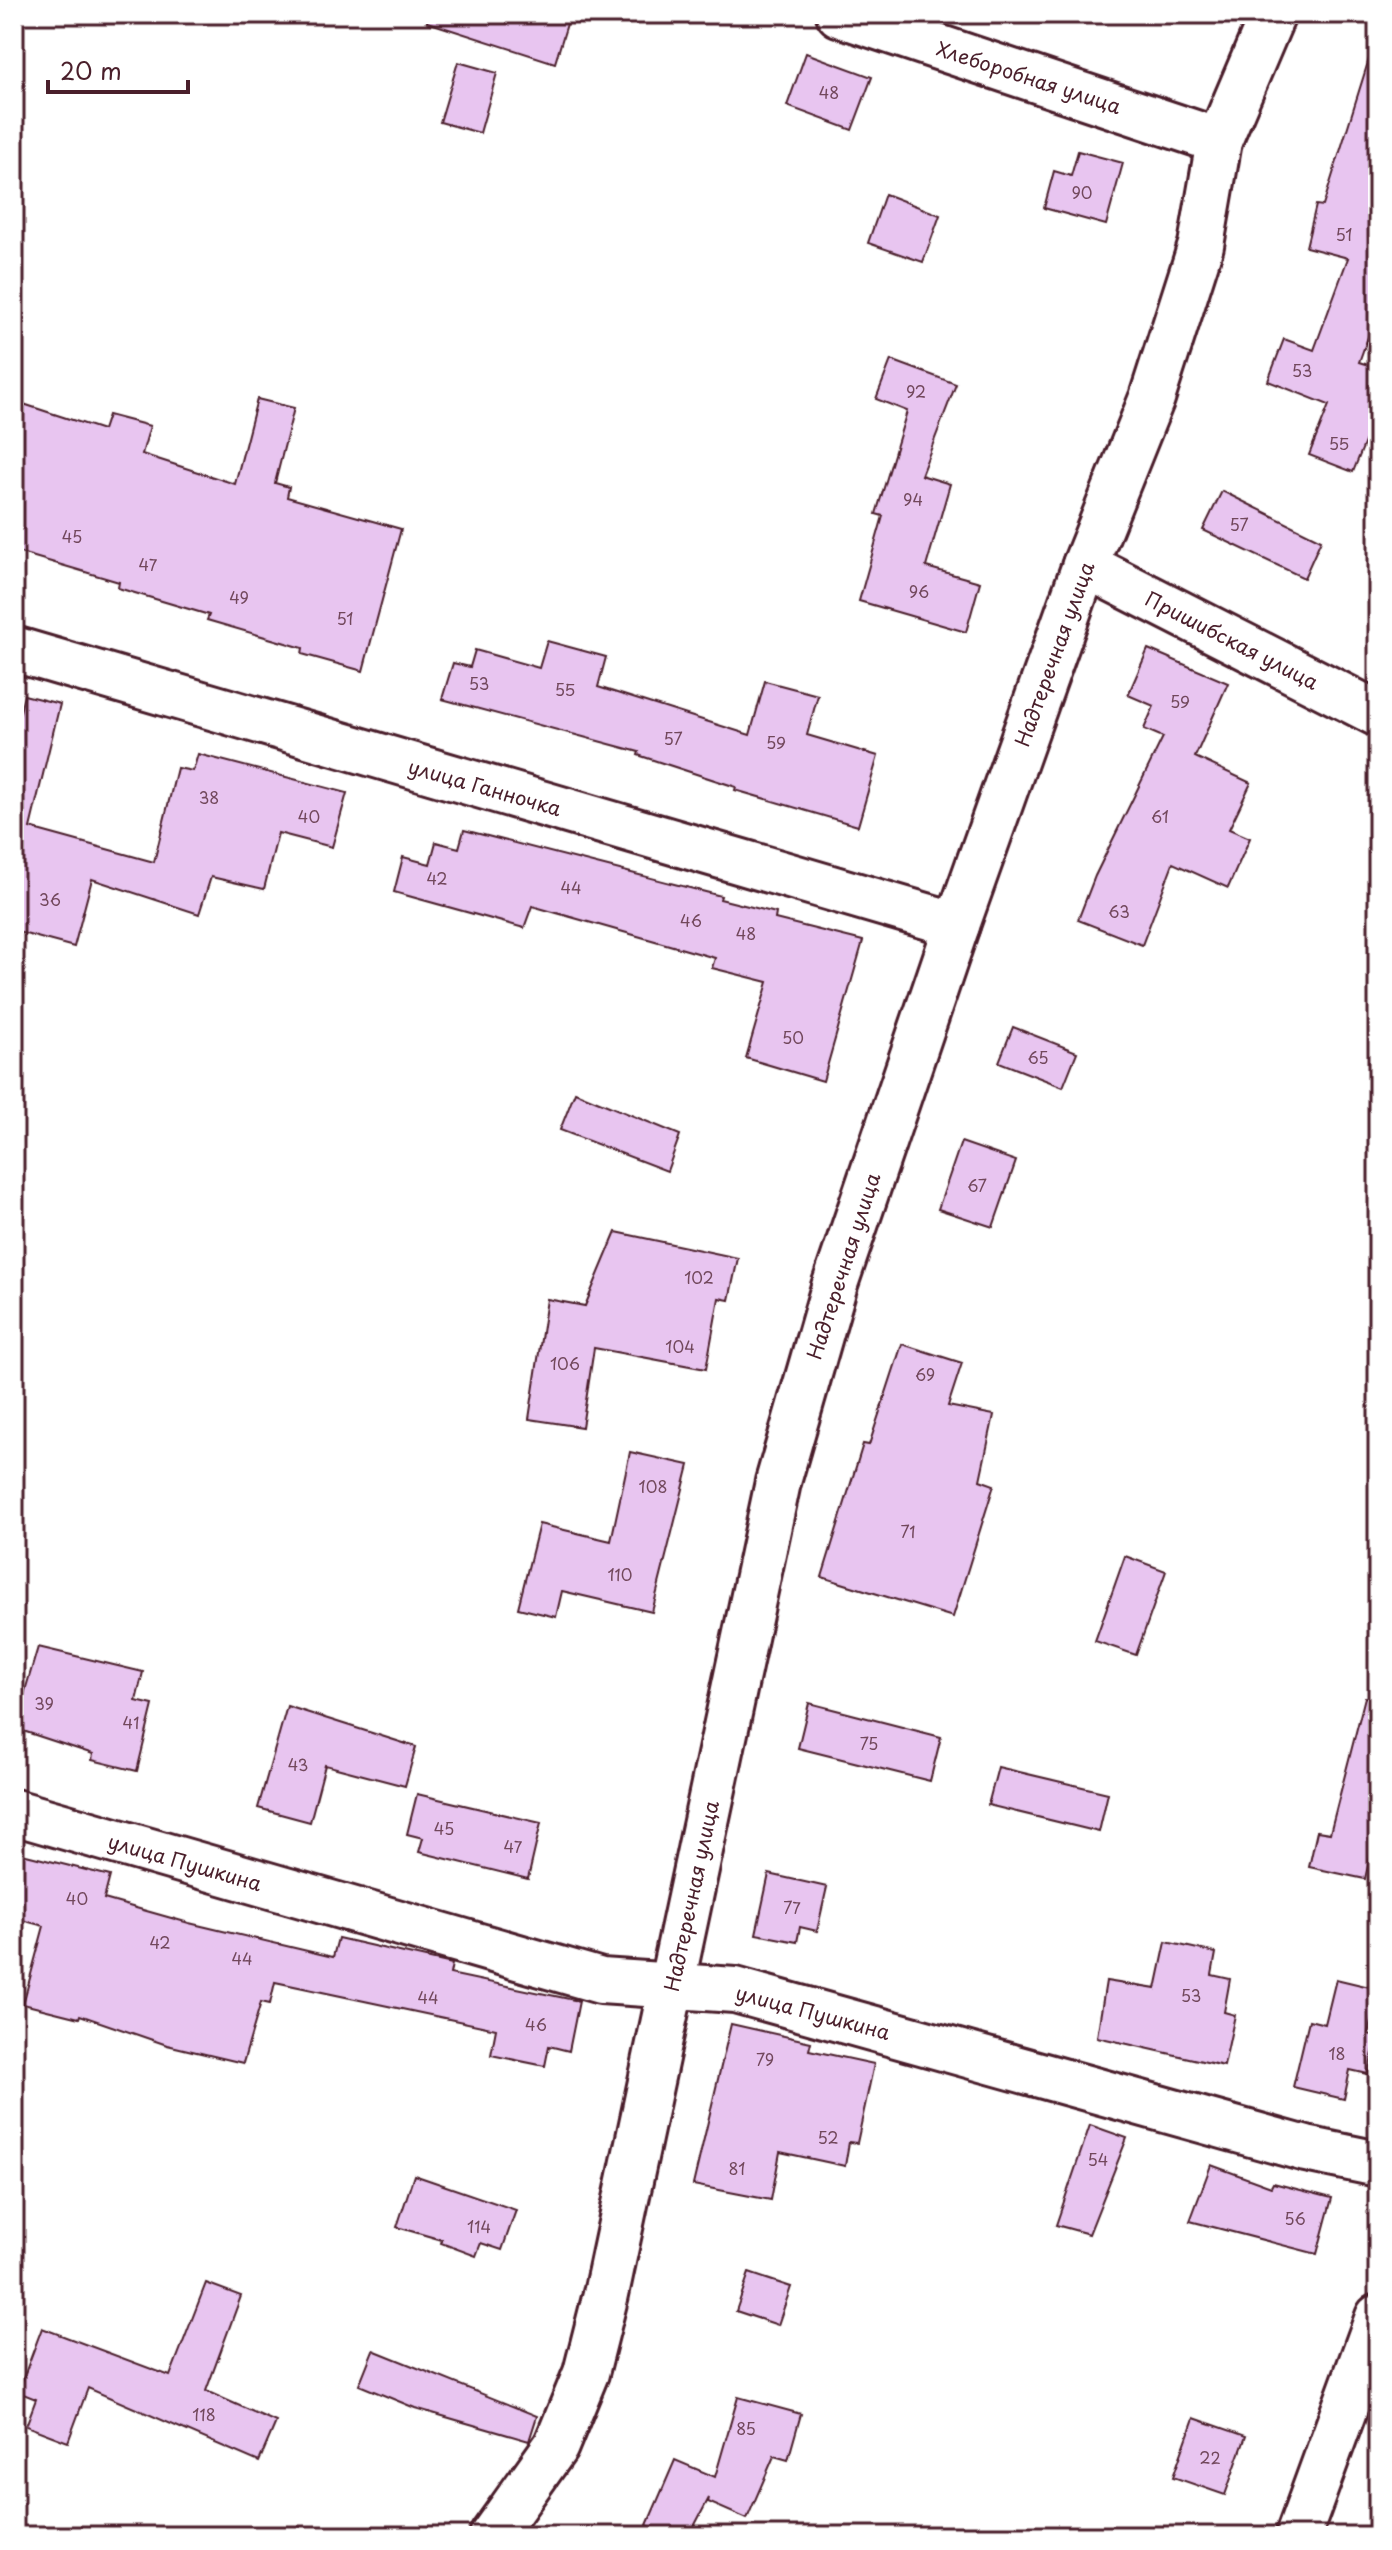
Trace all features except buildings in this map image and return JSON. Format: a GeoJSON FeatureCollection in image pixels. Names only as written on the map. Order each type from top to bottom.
{"type":"FeatureCollection","features":[{"type":"Feature","properties":{"kind":"street","name":"Хлеборобная улица"},"geometry":{"type":"LineString","coordinates":[[839,14],[1219,141]]}},
{"type":"Feature","properties":{"kind":"street","name":"Надтеречная улица"},"geometry":{"type":"LineString","coordinates":[[492,2536],[556,2446],[586,2373],[673,1983],[778,1482],[834,1287],[957,925],[1085,565],[1152,398],[1201,245],[1219,141],[1273,14]]}},
{"type":"Feature","properties":{"kind":"street","name":"Пришибская улица"},"geometry":{"type":"LineString","coordinates":[[1085,565],[1378,714]]}},
{"type":"Feature","properties":{"kind":"street","name":"улица Ганночка"},"geometry":{"type":"LineString","coordinates":[[14,649],[957,925]]}},
{"type":"Feature","properties":{"kind":"street","name":"улица Пушкина"},"geometry":{"type":"LineString","coordinates":[[14,1812],[601,1981],[673,1983],[735,1990],[1306,2149],[1378,2164]]}},
{"type":"Feature","properties":{"kind":"street"},"geometry":{"type":"LineString","coordinates":[[1298,2536],[1378,2317]]}}]}
